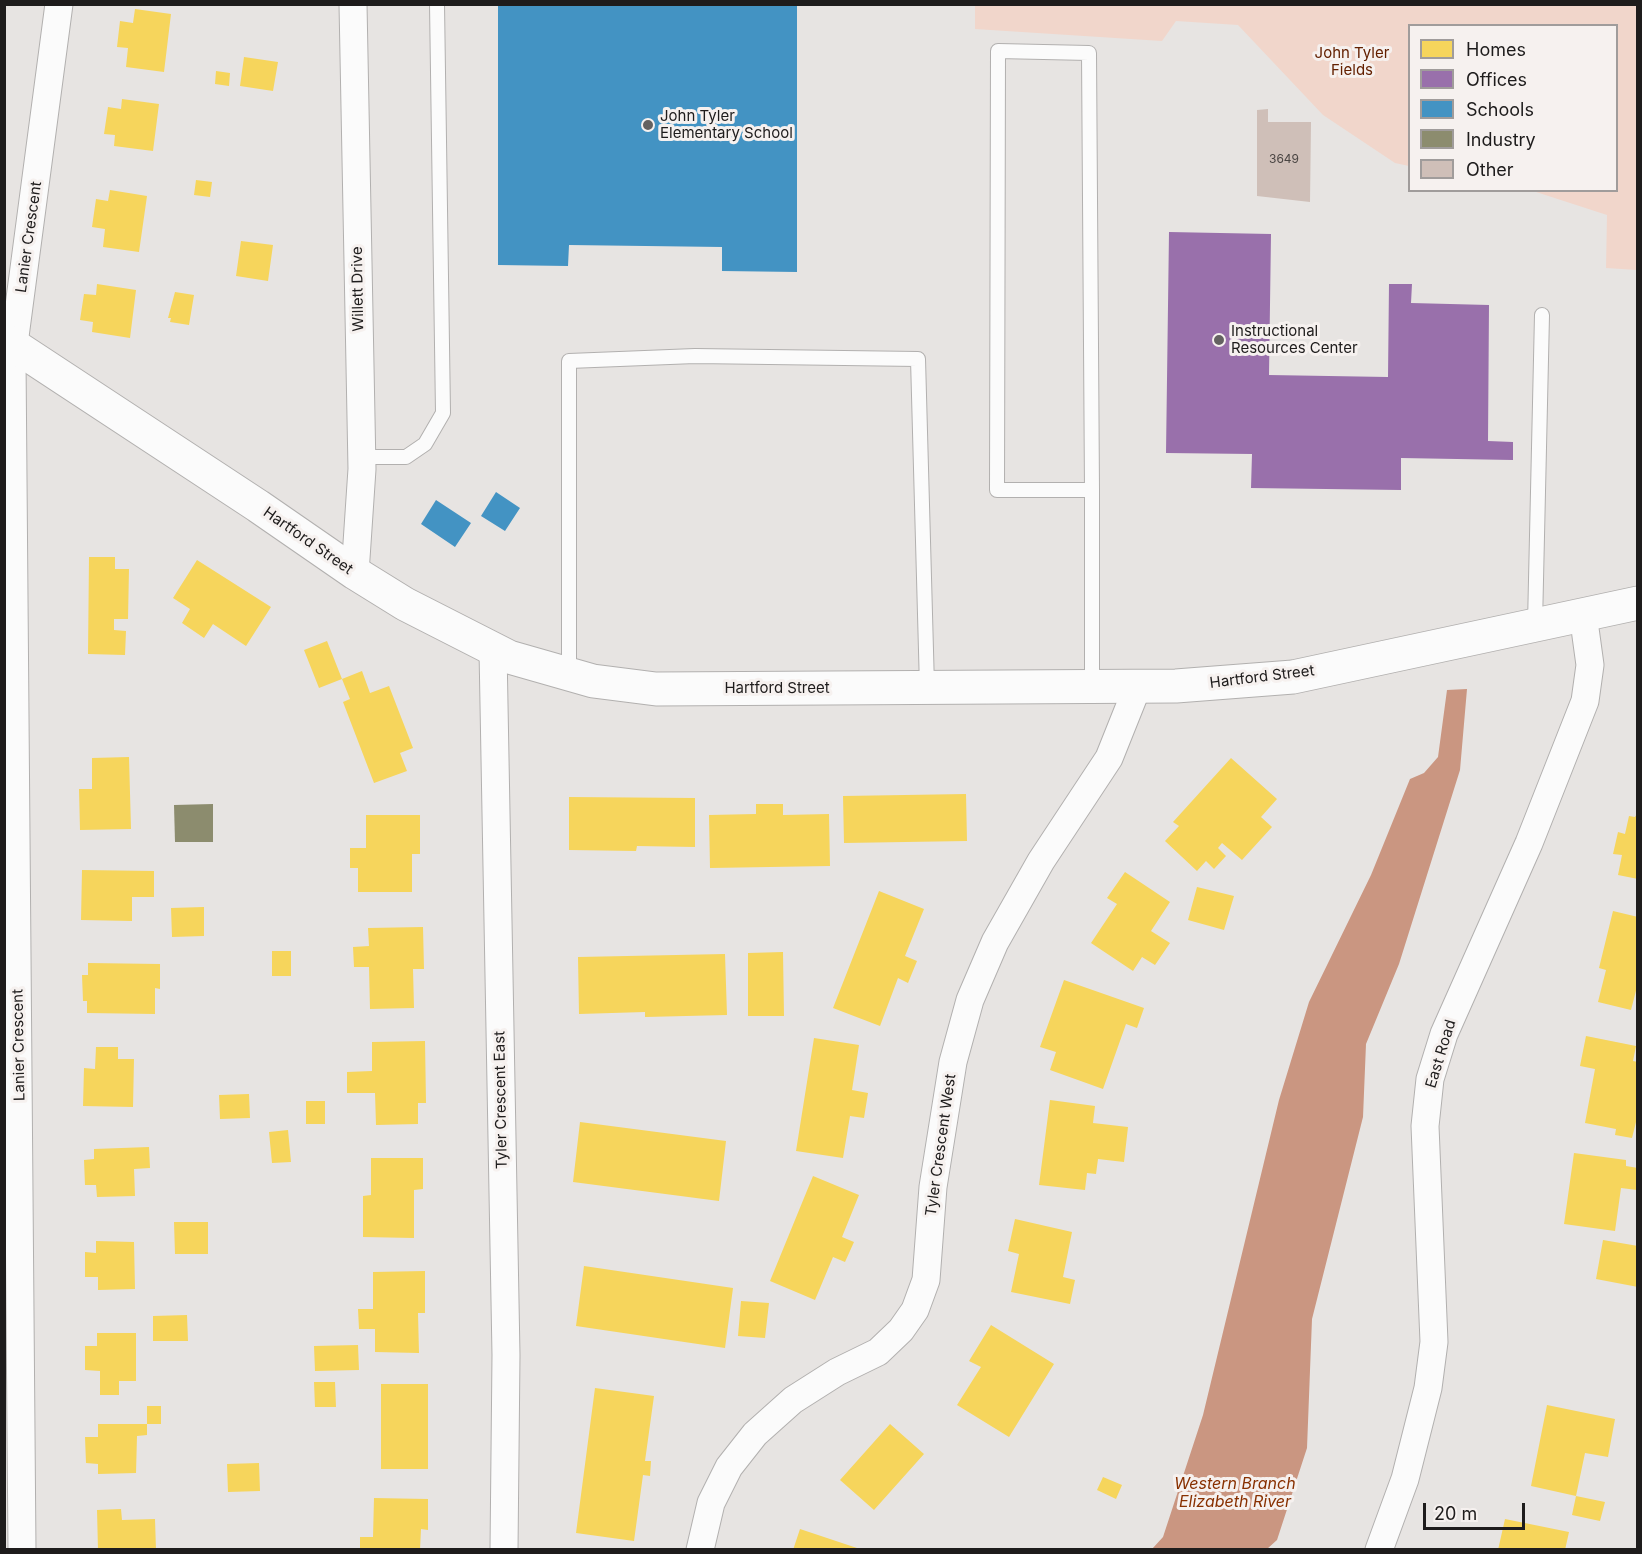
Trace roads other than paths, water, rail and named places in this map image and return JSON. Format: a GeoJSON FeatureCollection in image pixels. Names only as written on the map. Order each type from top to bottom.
{"type":"FeatureCollection","features":[{"type":"Feature","properties":{"kind":"street","name":"Lanier Crescent"},"geometry":{"type":"LineString","coordinates":[[22,1550],[13,1259],[9,342],[59,4]]}},
{"type":"Feature","properties":{"kind":"street","name":"Willett Drive"},"geometry":{"type":"LineString","coordinates":[[353,4],[361,457],[355,573]]}},
{"type":"Feature","properties":{"kind":"street","name":"Hartford Street"},"geometry":{"type":"LineString","coordinates":[[9,342],[405,604],[493,650],[569,676],[656,689],[1137,688],[1293,676],[1638,603]]}},
{"type":"Feature","properties":{"kind":"street","name":"East Road"},"geometry":{"type":"LineString","coordinates":[[1379,1550],[1405,1479],[1428,1388],[1434,1342],[1425,1126],[1430,1079],[1444,1034],[1529,843],[1585,701],[1590,665],[1583,614]]}},
{"type":"Feature","properties":{"kind":"street","name":"Tyler Crescent East"},"geometry":{"type":"LineString","coordinates":[[493,650],[506,1355],[504,1550]]}},
{"type":"Feature","properties":{"kind":"street","name":"Tyler Crescent West"},"geometry":{"type":"LineString","coordinates":[[700,1550],[711,1503],[729,1467],[755,1434],[793,1400],[837,1372],[878,1352],[901,1330],[915,1310],[926,1280],[933,1187],[953,1062],[970,1000],[995,942],[1041,861],[1109,758],[1137,688]]}},
{"type":"Feature","properties":{"kind":"lane"},"geometry":{"type":"LineString","coordinates":[[361,457],[406,457],[425,444],[443,413],[437,4]]}},
{"type":"Feature","properties":{"kind":"lane"},"geometry":{"type":"LineString","coordinates":[[1092,490],[998,490],[998,51],[1089,53],[1092,490],[1092,687]]}},
{"type":"Feature","properties":{"kind":"lane"},"geometry":{"type":"LineString","coordinates":[[1535,624],[1542,315]]}},
{"type":"Feature","properties":{"kind":"lane"},"geometry":{"type":"LineString","coordinates":[[569,676],[569,361],[695,356],[918,359],[927,687]]}},
{"type":"Feature","properties":{"kind":"water","name":"Western Branch Elizabeth River"},"geometry":{"type":"Polygon","coordinates":[[[1467,689],[1460,770],[1399,964],[1366,1044],[1363,1117],[1312,1319],[1307,1448],[1277,1540],[1267,1549],[1152,1549],[1163,1537],[1203,1415],[1279,1100],[1309,1002],[1371,875],[1410,779],[1424,773],[1438,757],[1447,690],[1467,689]]]}},
{"type":"Feature","properties":{"kind":"place","name":"John Tyler Elementary School"},"geometry":{"type":"Point","coordinates":[648,125]}},
{"type":"Feature","properties":{"kind":"place","name":"Instructional Resources Center"},"geometry":{"type":"Point","coordinates":[1219,340]}},
{"type":"Feature","properties":{"kind":"park label","name":"John Tyler Fields"},"geometry":{"type":"Point","coordinates":[1352,62]}}]}
